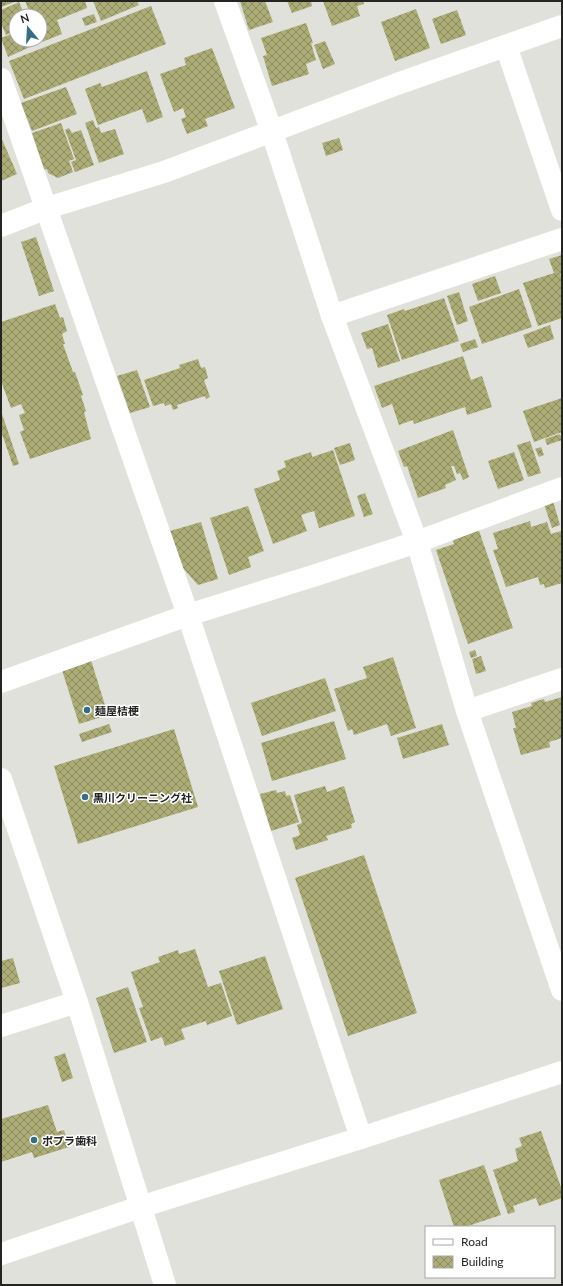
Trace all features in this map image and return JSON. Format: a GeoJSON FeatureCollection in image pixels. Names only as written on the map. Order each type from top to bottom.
{"type":"FeatureCollection","features":[{"type":"Feature","properties":{"kind":"street"},"geometry":{"type":"LineString","coordinates":[[225,1],[272,132],[332,316],[417,542],[467,711],[562,990]]}},
{"type":"Feature","properties":{"kind":"street"},"geometry":{"type":"LineString","coordinates":[[1,226],[46,208],[164,172],[397,84],[562,26]]}},
{"type":"Feature","properties":{"kind":"street"},"geometry":{"type":"LineString","coordinates":[[506,46],[562,210]]}},
{"type":"Feature","properties":{"kind":"street"},"geometry":{"type":"LineString","coordinates":[[1,79],[188,615],[361,1138]]}},
{"type":"Feature","properties":{"kind":"street"},"geometry":{"type":"LineString","coordinates":[[332,316],[562,239]]}},
{"type":"Feature","properties":{"kind":"street"},"geometry":{"type":"LineString","coordinates":[[1,682],[188,615],[417,542],[562,488]]}},
{"type":"Feature","properties":{"kind":"street"},"geometry":{"type":"LineString","coordinates":[[467,711],[562,679]]}},
{"type":"Feature","properties":{"kind":"street"},"geometry":{"type":"LineString","coordinates":[[1,779],[77,1002],[165,1285]]}},
{"type":"Feature","properties":{"kind":"street"},"geometry":{"type":"LineString","coordinates":[[1,1026],[77,1002]]}},
{"type":"Feature","properties":{"kind":"street"},"geometry":{"type":"LineString","coordinates":[[1,1254],[140,1207],[361,1138],[562,1072]]}},
{"type":"Feature","properties":{"kind":"building"},"geometry":{"type":"Polygon","coordinates":[[[1,1],[17,1],[1,7],[1,1]]]}},
{"type":"Feature","properties":{"kind":"building"},"geometry":{"type":"Polygon","coordinates":[[[25,1],[85,1],[87,8],[57,20],[62,34],[48,40],[48,8],[28,8],[25,1]]]}},
{"type":"Feature","properties":{"kind":"building"},"geometry":{"type":"Polygon","coordinates":[[[93,1],[137,1],[139,5],[101,21],[93,1]]]}},
{"type":"Feature","properties":{"kind":"building"},"geometry":{"type":"Polygon","coordinates":[[[240,1],[265,1],[273,22],[249,30],[240,1]]]}},
{"type":"Feature","properties":{"kind":"building"},"geometry":{"type":"Polygon","coordinates":[[[287,1],[311,1],[312,6],[292,13],[287,1]]]}},
{"type":"Feature","properties":{"kind":"building"},"geometry":{"type":"Polygon","coordinates":[[[323,1],[363,1],[364,4],[357,6],[360,16],[332,26],[323,1]]]}},
{"type":"Feature","properties":{"kind":"building"},"geometry":{"type":"Polygon","coordinates":[[[19,2],[22,8],[8,8],[8,34],[6,35],[1,23],[1,10],[19,2]]]}},
{"type":"Feature","properties":{"kind":"building"},"geometry":{"type":"Polygon","coordinates":[[[151,6],[166,44],[24,99],[9,61],[43,48],[48,48],[48,46],[151,6]]]}},
{"type":"Feature","properties":{"kind":"building"},"geometry":{"type":"Polygon","coordinates":[[[416,9],[430,48],[395,61],[381,22],[416,9]]]}},
{"type":"Feature","properties":{"kind":"building"},"geometry":{"type":"Polygon","coordinates":[[[457,10],[466,35],[441,44],[432,19],[457,10]]]}},
{"type":"Feature","properties":{"kind":"building"},"geometry":{"type":"Polygon","coordinates":[[[94,14],[97,22],[85,26],[82,18],[94,14]]]}},
{"type":"Feature","properties":{"kind":"building"},"geometry":{"type":"Polygon","coordinates":[[[306,23],[313,43],[311,43],[316,60],[306,64],[309,74],[272,86],[263,56],[267,55],[261,38],[306,23]]]}},
{"type":"Feature","properties":{"kind":"building"},"geometry":{"type":"Polygon","coordinates":[[[8,35],[8,48],[28,48],[8,57],[1,38],[8,35]]]}},
{"type":"Feature","properties":{"kind":"building"},"geometry":{"type":"Polygon","coordinates":[[[325,41],[335,64],[323,69],[314,45],[325,41]]]}},
{"type":"Feature","properties":{"kind":"building"},"geometry":{"type":"Polygon","coordinates":[[[212,48],[235,108],[205,119],[208,126],[187,134],[181,119],[186,117],[183,108],[174,112],[160,74],[186,65],[184,58],[212,48]]]}},
{"type":"Feature","properties":{"kind":"building"},"geometry":{"type":"Polygon","coordinates":[[[147,71],[163,117],[147,123],[142,109],[98,125],[85,89],[100,83],[102,87],[147,71]]]}},
{"type":"Feature","properties":{"kind":"building"},"geometry":{"type":"Polygon","coordinates":[[[66,87],[77,114],[32,131],[21,103],[66,87]]]}},
{"type":"Feature","properties":{"kind":"building"},"geometry":{"type":"Polygon","coordinates":[[[93,120],[96,128],[99,127],[101,133],[115,129],[124,154],[99,163],[85,123],[93,120]]]}},
{"type":"Feature","properties":{"kind":"building"},"geometry":{"type":"Polygon","coordinates":[[[61,123],[74,159],[69,161],[73,172],[58,178],[48,173],[47,169],[44,170],[32,133],[61,123]]]}},
{"type":"Feature","properties":{"kind":"building"},"geometry":{"type":"Polygon","coordinates":[[[69,128],[72,133],[81,130],[94,165],[75,172],[71,162],[76,160],[65,130],[69,128]]]}},
{"type":"Feature","properties":{"kind":"building"},"geometry":{"type":"Polygon","coordinates":[[[1,137],[17,174],[1,181],[1,137]]]}},
{"type":"Feature","properties":{"kind":"building"},"geometry":{"type":"Polygon","coordinates":[[[339,138],[343,150],[326,156],[322,143],[339,138]]]}},
{"type":"Feature","properties":{"kind":"building"},"geometry":{"type":"Polygon","coordinates":[[[36,237],[54,291],[39,296],[21,242],[36,237]]]}},
{"type":"Feature","properties":{"kind":"building"},"geometry":{"type":"Polygon","coordinates":[[[562,255],[562,277],[559,271],[562,279],[562,318],[538,326],[523,283],[554,273],[549,259],[562,255]]]}},
{"type":"Feature","properties":{"kind":"building"},"geometry":{"type":"Polygon","coordinates":[[[495,276],[501,293],[478,301],[472,284],[495,276]]]}},
{"type":"Feature","properties":{"kind":"building"},"geometry":{"type":"Polygon","coordinates":[[[519,289],[532,327],[482,344],[469,307],[519,289]]]}},
{"type":"Feature","properties":{"kind":"building"},"geometry":{"type":"Polygon","coordinates":[[[459,292],[468,321],[457,325],[447,296],[459,292]]]}},
{"type":"Feature","properties":{"kind":"building"},"geometry":{"type":"Polygon","coordinates":[[[444,298],[459,341],[402,360],[387,315],[404,309],[405,311],[444,298]]]}},
{"type":"Feature","properties":{"kind":"building"},"geometry":{"type":"Polygon","coordinates":[[[55,304],[60,318],[63,317],[67,331],[62,334],[65,344],[63,344],[83,395],[81,396],[86,411],[84,412],[91,439],[30,459],[20,432],[24,430],[19,415],[25,413],[21,404],[11,408],[1,381],[1,322],[55,304]]]}},
{"type":"Feature","properties":{"kind":"building"},"geometry":{"type":"Polygon","coordinates":[[[388,324],[400,361],[378,368],[372,348],[367,349],[361,333],[388,324]]]}},
{"type":"Feature","properties":{"kind":"building"},"geometry":{"type":"Polygon","coordinates":[[[550,325],[554,339],[528,348],[523,335],[550,325]]]}},
{"type":"Feature","properties":{"kind":"building"},"geometry":{"type":"Polygon","coordinates":[[[475,339],[478,347],[463,352],[460,344],[475,339]]]}},
{"type":"Feature","properties":{"kind":"building"},"geometry":{"type":"Polygon","coordinates":[[[463,356],[471,380],[482,376],[492,407],[467,415],[465,407],[414,424],[413,420],[399,425],[392,404],[382,408],[374,386],[463,356]]]}},
{"type":"Feature","properties":{"kind":"building"},"geometry":{"type":"Polygon","coordinates":[[[198,359],[201,368],[205,367],[208,378],[204,380],[210,397],[206,399],[205,396],[177,405],[178,408],[173,410],[171,404],[165,406],[164,403],[153,406],[144,380],[180,368],[179,365],[198,359]]]}},
{"type":"Feature","properties":{"kind":"building"},"geometry":{"type":"Polygon","coordinates":[[[137,370],[150,407],[130,413],[117,376],[137,370]]]}},
{"type":"Feature","properties":{"kind":"building"},"geometry":{"type":"Polygon","coordinates":[[[562,398],[562,432],[534,442],[523,411],[562,398]]]}},
{"type":"Feature","properties":{"kind":"building"},"geometry":{"type":"Polygon","coordinates":[[[1,411],[19,464],[13,466],[1,431],[1,411]]]}},
{"type":"Feature","properties":{"kind":"building"},"geometry":{"type":"Polygon","coordinates":[[[453,430],[469,477],[463,480],[460,473],[457,474],[454,466],[451,466],[456,480],[445,485],[446,488],[418,498],[407,466],[404,467],[398,451],[453,430]]]}},
{"type":"Feature","properties":{"kind":"building"},"geometry":{"type":"Polygon","coordinates":[[[560,434],[562,440],[547,445],[545,439],[560,434]]]}},
{"type":"Feature","properties":{"kind":"building"},"geometry":{"type":"Polygon","coordinates":[[[530,441],[541,473],[528,477],[517,445],[530,441]]]}},
{"type":"Feature","properties":{"kind":"building"},"geometry":{"type":"Polygon","coordinates":[[[350,443],[355,460],[340,465],[334,448],[350,443]]]}},
{"type":"Feature","properties":{"kind":"building"},"geometry":{"type":"Polygon","coordinates":[[[541,447],[544,455],[539,457],[535,449],[541,447]]]}},
{"type":"Feature","properties":{"kind":"building"},"geometry":{"type":"Polygon","coordinates":[[[333,450],[355,516],[319,528],[314,511],[301,515],[307,531],[273,544],[254,489],[280,480],[277,471],[286,467],[284,461],[311,452],[312,457],[333,450]]]}},
{"type":"Feature","properties":{"kind":"building"},"geometry":{"type":"Polygon","coordinates":[[[514,452],[524,480],[498,489],[488,461],[514,452]]]}},
{"type":"Feature","properties":{"kind":"building"},"geometry":{"type":"Polygon","coordinates":[[[365,493],[373,514],[364,517],[357,496],[365,493]]]}},
{"type":"Feature","properties":{"kind":"building"},"geometry":{"type":"Polygon","coordinates":[[[553,501],[560,525],[552,528],[544,504],[553,501]]]}},
{"type":"Feature","properties":{"kind":"building"},"geometry":{"type":"Polygon","coordinates":[[[248,506],[264,551],[248,557],[251,567],[229,575],[210,518],[248,506]]]}},
{"type":"Feature","properties":{"kind":"building"},"geometry":{"type":"Polygon","coordinates":[[[530,521],[531,527],[547,522],[551,534],[561,531],[562,583],[545,588],[544,584],[540,585],[538,577],[506,587],[493,550],[498,549],[493,533],[530,521]]]}},
{"type":"Feature","properties":{"kind":"building"},"geometry":{"type":"Polygon","coordinates":[[[201,522],[218,579],[198,585],[183,568],[170,531],[201,522]]]}},
{"type":"Feature","properties":{"kind":"building"},"geometry":{"type":"Polygon","coordinates":[[[478,528],[513,628],[468,644],[436,550],[454,544],[452,537],[478,528]]]}},
{"type":"Feature","properties":{"kind":"building"},"geometry":{"type":"Polygon","coordinates":[[[475,650],[477,656],[471,658],[469,652],[475,650]]]}},
{"type":"Feature","properties":{"kind":"building"},"geometry":{"type":"Polygon","coordinates":[[[481,656],[486,671],[476,674],[472,659],[481,656]]]}},
{"type":"Feature","properties":{"kind":"building"},"geometry":{"type":"Polygon","coordinates":[[[393,657],[416,728],[391,736],[387,724],[354,735],[352,729],[348,731],[334,689],[367,678],[363,667],[393,657]]]}},
{"type":"Feature","properties":{"kind":"building"},"geometry":{"type":"Polygon","coordinates":[[[91,660],[108,715],[79,724],[62,670],[91,660]]]}},
{"type":"Feature","properties":{"kind":"building"},"geometry":{"type":"Polygon","coordinates":[[[325,678],[336,711],[262,736],[251,703],[325,678]]]}},
{"type":"Feature","properties":{"kind":"building"},"geometry":{"type":"Polygon","coordinates":[[[562,697],[562,738],[549,742],[550,747],[521,755],[513,728],[516,728],[512,712],[532,706],[531,703],[544,699],[545,702],[562,697]]]}},
{"type":"Feature","properties":{"kind":"building"},"geometry":{"type":"Polygon","coordinates":[[[334,721],[346,759],[272,781],[261,743],[334,721]]]}},
{"type":"Feature","properties":{"kind":"building"},"geometry":{"type":"Polygon","coordinates":[[[109,724],[112,732],[82,742],[79,734],[109,724]]]}},
{"type":"Feature","properties":{"kind":"building"},"geometry":{"type":"Polygon","coordinates":[[[442,724],[449,745],[403,759],[397,738],[442,724]]]}},
{"type":"Feature","properties":{"kind":"building"},"geometry":{"type":"Polygon","coordinates":[[[174,729],[198,807],[78,844],[54,766],[174,729]]]}},
{"type":"Feature","properties":{"kind":"building"},"geometry":{"type":"Polygon","coordinates":[[[325,786],[327,792],[344,786],[355,822],[351,824],[352,828],[326,836],[328,840],[296,850],[292,838],[300,835],[297,825],[302,823],[294,795],[325,786]]]}},
{"type":"Feature","properties":{"kind":"building"},"geometry":{"type":"Polygon","coordinates":[[[276,790],[277,793],[285,791],[286,796],[290,795],[299,822],[271,831],[260,794],[276,790]]]}},
{"type":"Feature","properties":{"kind":"building"},"geometry":{"type":"Polygon","coordinates":[[[364,855],[417,1013],[348,1036],[295,878],[364,855]]]}},
{"type":"Feature","properties":{"kind":"building"},"geometry":{"type":"Polygon","coordinates":[[[195,949],[208,987],[221,983],[232,1016],[207,1025],[206,1021],[181,1029],[185,1039],[165,1046],[162,1037],[151,1041],[139,1008],[143,1007],[131,972],[160,962],[158,957],[178,950],[179,954],[195,949]]]}},
{"type":"Feature","properties":{"kind":"building"},"geometry":{"type":"Polygon","coordinates":[[[265,956],[283,1009],[237,1025],[219,971],[265,956]]]}},
{"type":"Feature","properties":{"kind":"building"},"geometry":{"type":"Polygon","coordinates":[[[13,958],[20,983],[1,988],[1,961],[13,958]]]}},
{"type":"Feature","properties":{"kind":"building"},"geometry":{"type":"Polygon","coordinates":[[[128,987],[147,1042],[114,1053],[96,998],[128,987]]]}},
{"type":"Feature","properties":{"kind":"building"},"geometry":{"type":"Polygon","coordinates":[[[65,1053],[73,1078],[62,1082],[54,1057],[65,1053]]]}},
{"type":"Feature","properties":{"kind":"building","name":"ポプラ歯科"},"geometry":{"type":"Polygon","coordinates":[[[48,1105],[57,1132],[64,1130],[69,1147],[34,1158],[32,1152],[1,1162],[1,1119],[48,1105]]]}},
{"type":"Feature","properties":{"kind":"building"},"geometry":{"type":"Polygon","coordinates":[[[541,1131],[562,1190],[562,1198],[539,1206],[536,1198],[513,1206],[515,1212],[508,1214],[493,1170],[518,1161],[515,1149],[522,1146],[519,1138],[541,1131]]]}},
{"type":"Feature","properties":{"kind":"building"},"geometry":{"type":"Polygon","coordinates":[[[484,1165],[501,1215],[468,1226],[454,1226],[439,1180],[484,1165]]]}},
{"type":"Feature","properties":{"kind":"place","name":"麺屋桔梗"},"geometry":{"type":"Point","coordinates":[87,710]}},
{"type":"Feature","properties":{"kind":"place","name":"黒川クリーニング社"},"geometry":{"type":"Point","coordinates":[85,797]}},
{"type":"Feature","properties":{"kind":"place","name":"ポプラ歯科"},"geometry":{"type":"Point","coordinates":[34,1140]}}]}
